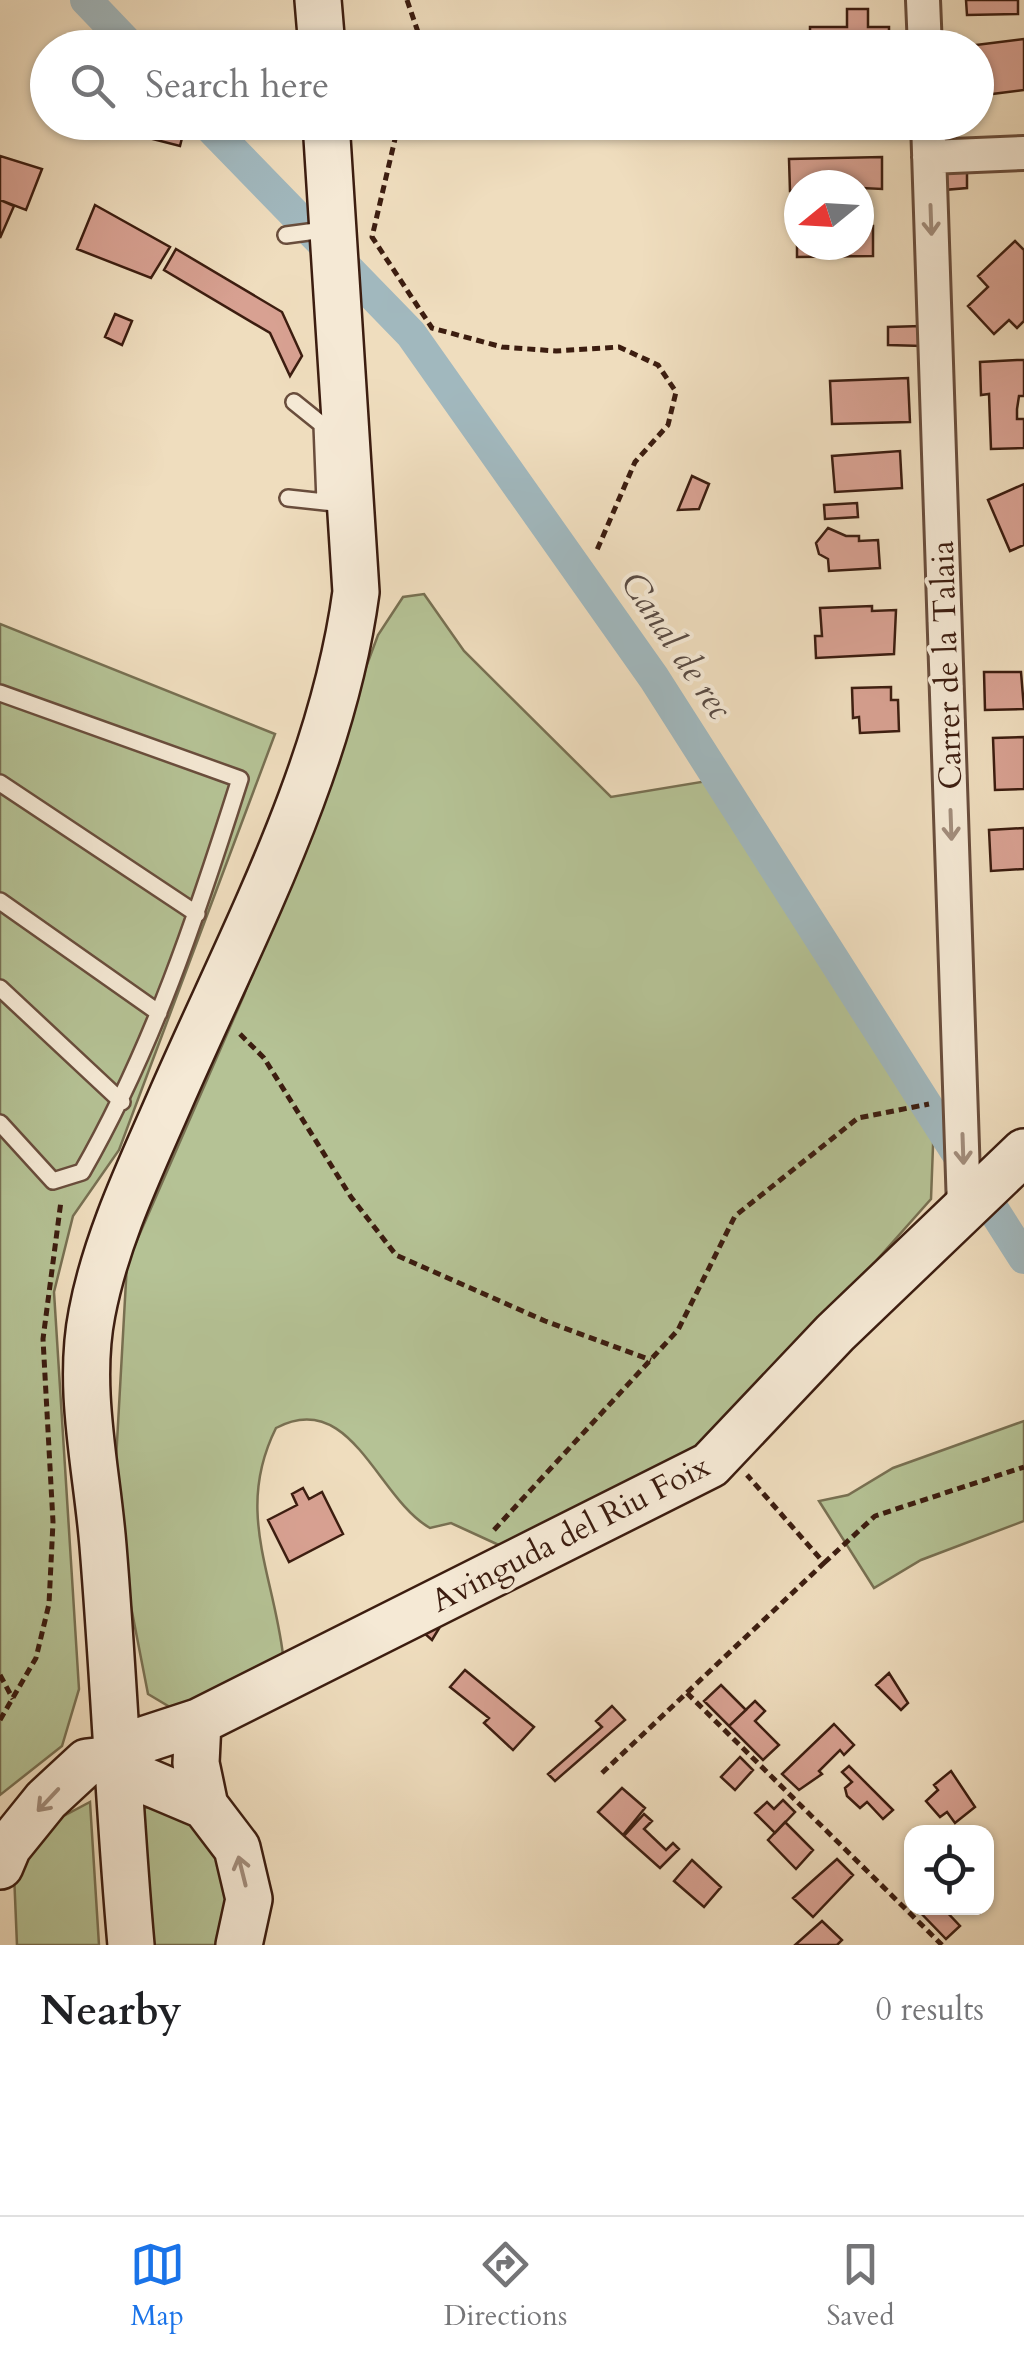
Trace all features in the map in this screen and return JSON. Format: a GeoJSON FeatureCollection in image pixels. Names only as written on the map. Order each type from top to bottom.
{"type":"FeatureCollection","features":[{"type":"Feature","properties":{"kind":"street"},"geometry":{"type":"LineString","coordinates":[[318,0],[320,30]]}},
{"type":"Feature","properties":{"kind":"street"},"geometry":{"type":"LineString","coordinates":[[924,0],[925,30]]}},
{"type":"Feature","properties":{"kind":"street"},"geometry":{"type":"LineString","coordinates":[[131,1945],[114,1759],[103,1544],[88,1404],[91,1316],[115,1233],[300,798],[347,660],[356,592],[338,504],[336,435],[344,353],[328,140]]}},
{"type":"Feature","properties":{"kind":"street","name":"Carrer de la Talaia"},"geometry":{"type":"LineString","coordinates":[[929,140],[964,1207]]}},
{"type":"Feature","properties":{"kind":"street"},"geometry":{"type":"LineString","coordinates":[[929,157],[1024,153]]}},
{"type":"Feature","properties":{"kind":"street","name":"Avinguda del Riu Foix"},"geometry":{"type":"LineString","coordinates":[[0,1866],[8,1847],[87,1762],[114,1759],[146,1739],[198,1722],[710,1466],[836,1333],[1024,1152]]}},
{"type":"Feature","properties":{"kind":"street"},"geometry":{"type":"LineString","coordinates":[[198,1722],[196,1763],[204,1806],[237,1848],[249,1899],[239,1945]]}},
{"type":"Feature","properties":{"kind":"street"},"geometry":{"type":"LineString","coordinates":[[114,1759],[141,1779],[204,1806]]}},
{"type":"Feature","properties":{"kind":"lane"},"geometry":{"type":"LineString","coordinates":[[286,235],[336,241]]}},
{"type":"Feature","properties":{"kind":"lane"},"geometry":{"type":"LineString","coordinates":[[294,402],[336,435]]}},
{"type":"Feature","properties":{"kind":"lane"},"geometry":{"type":"LineString","coordinates":[[288,498],[338,504]]}},
{"type":"Feature","properties":{"kind":"lane"},"geometry":{"type":"LineString","coordinates":[[0,692],[240,780],[197,914],[159,1013],[122,1102],[82,1172],[54,1181],[0,1123]]}},
{"type":"Feature","properties":{"kind":"lane"},"geometry":{"type":"LineString","coordinates":[[0,783],[197,914]]}},
{"type":"Feature","properties":{"kind":"lane"},"geometry":{"type":"LineString","coordinates":[[0,901],[159,1013]]}},
{"type":"Feature","properties":{"kind":"lane"},"geometry":{"type":"LineString","coordinates":[[0,988],[122,1102]]}},
{"type":"Feature","properties":{"kind":"path"},"geometry":{"type":"LineString","coordinates":[[407,0],[417,30]]}},
{"type":"Feature","properties":{"kind":"path"},"geometry":{"type":"LineString","coordinates":[[394,140],[372,237],[432,328],[502,347],[556,351],[618,347],[658,365],[676,392],[668,425],[635,462],[597,550]]}},
{"type":"Feature","properties":{"kind":"path"},"geometry":{"type":"LineString","coordinates":[[212,1005],[264,1058],[351,1196],[396,1255],[544,1321],[652,1360]]}},
{"type":"Feature","properties":{"kind":"path"},"geometry":{"type":"LineString","coordinates":[[484,1578],[482,1543],[678,1330],[734,1216],[858,1118],[961,1096]]}},
{"type":"Feature","properties":{"kind":"path"},"geometry":{"type":"LineString","coordinates":[[0,1720],[36,1658],[49,1604],[52,1522],[43,1339],[64,1178]]}},
{"type":"Feature","properties":{"kind":"path"},"geometry":{"type":"LineString","coordinates":[[725,1450],[824,1563]]}},
{"type":"Feature","properties":{"kind":"path"},"geometry":{"type":"LineString","coordinates":[[602,1773],[874,1516],[1024,1466]]}},
{"type":"Feature","properties":{"kind":"path"},"geometry":{"type":"LineString","coordinates":[[0,1675],[12,1698]]}},
{"type":"Feature","properties":{"kind":"path"},"geometry":{"type":"LineString","coordinates":[[686,1694],[942,1945]]}},
{"type":"Feature","properties":{"kind":"green space"},"geometry":{"type":"Polygon","coordinates":[[[424,594],[464,651],[611,797],[719,779],[935,1093],[931,1199],[718,1439],[501,1546],[451,1523],[430,1528],[411,1513],[344,1434],[324,1423],[302,1420],[276,1428],[258,1486],[258,1514],[283,1655],[180,1713],[148,1694],[113,1514],[127,1263],[244,995],[378,635],[403,597],[424,594]]]}},
{"type":"Feature","properties":{"kind":"green space"},"geometry":{"type":"Polygon","coordinates":[[[0,624],[275,734],[119,1150],[73,1216],[54,1292],[79,1689],[62,1746],[0,1795],[0,624]]]}},
{"type":"Feature","properties":{"kind":"green space"},"geometry":{"type":"Polygon","coordinates":[[[1024,1421],[1024,1521],[921,1560],[874,1588],[819,1501],[848,1495],[893,1468],[1024,1421]]]}},
{"type":"Feature","properties":{"kind":"green space"},"geometry":{"type":"Polygon","coordinates":[[[90,1802],[99,1945],[17,1945],[14,1873],[41,1828],[90,1802]]]}},
{"type":"Feature","properties":{"kind":"green space"},"geometry":{"type":"Polygon","coordinates":[[[143,1807],[186,1813],[221,1850],[235,1896],[218,1945],[154,1945],[143,1807]]]}},
{"type":"Feature","properties":{"kind":"building"},"geometry":{"type":"Polygon","coordinates":[[[966,0],[1018,0],[1018,14],[967,15],[966,0]]]}},
{"type":"Feature","properties":{"kind":"building"},"geometry":{"type":"Polygon","coordinates":[[[847,9],[868,9],[868,27],[889,30],[810,30],[847,27],[847,9]]]}},
{"type":"Feature","properties":{"kind":"building"},"geometry":{"type":"Polygon","coordinates":[[[1024,39],[1024,90],[994,94],[994,43],[1024,39]]]}},
{"type":"Feature","properties":{"kind":"building"},"geometry":{"type":"Polygon","coordinates":[[[156,140],[182,140],[180,146],[156,140]]]}},
{"type":"Feature","properties":{"kind":"building"},"geometry":{"type":"Polygon","coordinates":[[[0,156],[42,169],[26,210],[0,200],[0,156]]]}},
{"type":"Feature","properties":{"kind":"building"},"geometry":{"type":"Polygon","coordinates":[[[882,157],[882,189],[874,189],[874,170],[789,170],[789,159],[882,157]]]}},
{"type":"Feature","properties":{"kind":"building"},"geometry":{"type":"Polygon","coordinates":[[[967,165],[967,188],[943,190],[947,166],[967,165]]]}},
{"type":"Feature","properties":{"kind":"building"},"geometry":{"type":"Polygon","coordinates":[[[0,200],[14,206],[0,238],[0,200]]]}},
{"type":"Feature","properties":{"kind":"building"},"geometry":{"type":"Polygon","coordinates":[[[95,205],[170,247],[151,278],[77,249],[95,205]]]}},
{"type":"Feature","properties":{"kind":"building"},"geometry":{"type":"Polygon","coordinates":[[[1015,241],[1024,250],[1024,321],[1017,328],[1009,320],[994,334],[968,306],[988,287],[978,276],[1015,241]]]}},
{"type":"Feature","properties":{"kind":"building"},"geometry":{"type":"Polygon","coordinates":[[[176,249],[282,312],[302,356],[290,376],[270,333],[164,270],[176,249]]]}},
{"type":"Feature","properties":{"kind":"building"},"geometry":{"type":"Polygon","coordinates":[[[115,314],[132,321],[122,345],[105,337],[115,314]]]}},
{"type":"Feature","properties":{"kind":"building"},"geometry":{"type":"Polygon","coordinates":[[[921,326],[922,346],[888,345],[888,327],[921,326]]]}},
{"type":"Feature","properties":{"kind":"building"},"geometry":{"type":"Polygon","coordinates":[[[1024,360],[1024,396],[1019,396],[1017,419],[1024,419],[1024,448],[991,449],[989,394],[981,395],[980,362],[1024,360]]]}},
{"type":"Feature","properties":{"kind":"building"},"geometry":{"type":"Polygon","coordinates":[[[908,378],[910,422],[832,424],[830,381],[908,378]]]}},
{"type":"Feature","properties":{"kind":"building"},"geometry":{"type":"Polygon","coordinates":[[[900,451],[902,488],[835,492],[832,456],[900,451]]]}},
{"type":"Feature","properties":{"kind":"building"},"geometry":{"type":"Polygon","coordinates":[[[692,476],[709,484],[699,509],[678,510],[692,476]]]}},
{"type":"Feature","properties":{"kind":"building"},"geometry":{"type":"Polygon","coordinates":[[[1024,484],[1024,545],[1010,551],[988,500],[1024,484]]]}},
{"type":"Feature","properties":{"kind":"building"},"geometry":{"type":"Polygon","coordinates":[[[857,503],[858,517],[825,519],[824,505],[857,503]]]}},
{"type":"Feature","properties":{"kind":"building"},"geometry":{"type":"Polygon","coordinates":[[[828,528],[846,536],[859,536],[859,541],[878,540],[880,568],[829,571],[828,559],[819,554],[816,543],[828,528]]]}},
{"type":"Feature","properties":{"kind":"building"},"geometry":{"type":"Polygon","coordinates":[[[872,606],[872,611],[896,610],[894,654],[816,658],[815,636],[822,636],[820,608],[872,606]]]}},
{"type":"Feature","properties":{"kind":"building"},"geometry":{"type":"Polygon","coordinates":[[[984,672],[1021,672],[1024,709],[985,710],[984,672]]]}},
{"type":"Feature","properties":{"kind":"building"},"geometry":{"type":"Polygon","coordinates":[[[891,687],[891,700],[898,700],[899,731],[860,733],[859,717],[853,718],[852,688],[891,687]]]}},
{"type":"Feature","properties":{"kind":"building"},"geometry":{"type":"Polygon","coordinates":[[[1024,737],[1024,789],[995,790],[993,738],[1024,737]]]}},
{"type":"Feature","properties":{"kind":"building"},"geometry":{"type":"Polygon","coordinates":[[[1024,828],[1024,869],[991,871],[989,830],[1024,828]]]}},
{"type":"Feature","properties":{"kind":"building"},"geometry":{"type":"Polygon","coordinates":[[[303,1488],[309,1499],[322,1492],[343,1534],[289,1562],[268,1520],[297,1505],[292,1494],[303,1488]]]}},
{"type":"Feature","properties":{"kind":"building"},"geometry":{"type":"Polygon","coordinates":[[[444,1620],[432,1640],[424,1633],[444,1620]]]}},
{"type":"Feature","properties":{"kind":"building"},"geometry":{"type":"Polygon","coordinates":[[[465,1670],[534,1727],[513,1750],[484,1723],[489,1718],[450,1687],[465,1670]]]}},
{"type":"Feature","properties":{"kind":"building"},"geometry":{"type":"Polygon","coordinates":[[[889,1673],[908,1703],[901,1710],[876,1685],[889,1673]]]}},
{"type":"Feature","properties":{"kind":"building"},"geometry":{"type":"Polygon","coordinates":[[[721,1685],[746,1710],[729,1726],[704,1701],[721,1685]]]}},
{"type":"Feature","properties":{"kind":"building"},"geometry":{"type":"Polygon","coordinates":[[[755,1701],[765,1711],[755,1721],[779,1745],[763,1760],[729,1726],[755,1701]]]}},
{"type":"Feature","properties":{"kind":"building"},"geometry":{"type":"Polygon","coordinates":[[[612,1706],[625,1720],[555,1781],[548,1774],[602,1727],[596,1721],[612,1706]]]}},
{"type":"Feature","properties":{"kind":"building"},"geometry":{"type":"Polygon","coordinates":[[[834,1724],[854,1745],[844,1755],[840,1750],[819,1771],[822,1774],[799,1790],[782,1774],[834,1724]]]}},
{"type":"Feature","properties":{"kind":"building"},"geometry":{"type":"Polygon","coordinates":[[[740,1757],[753,1770],[735,1790],[721,1777],[740,1757]]]}},
{"type":"Feature","properties":{"kind":"building"},"geometry":{"type":"Polygon","coordinates":[[[849,1766],[893,1810],[883,1819],[867,1802],[860,1808],[847,1796],[845,1788],[852,1782],[842,1772],[849,1766]]]}},
{"type":"Feature","properties":{"kind":"building"},"geometry":{"type":"Polygon","coordinates":[[[951,1771],[975,1807],[955,1823],[947,1812],[940,1817],[926,1801],[938,1790],[934,1785],[951,1771]]]}},
{"type":"Feature","properties":{"kind":"building"},"geometry":{"type":"Polygon","coordinates":[[[622,1788],[645,1808],[623,1835],[598,1812],[622,1788]]]}},
{"type":"Feature","properties":{"kind":"building"},"geometry":{"type":"Polygon","coordinates":[[[783,1800],[795,1812],[775,1833],[755,1813],[767,1802],[774,1809],[783,1800]]]}},
{"type":"Feature","properties":{"kind":"building"},"geometry":{"type":"Polygon","coordinates":[[[644,1814],[652,1821],[644,1829],[666,1850],[673,1843],[679,1849],[660,1868],[624,1836],[644,1814]]]}},
{"type":"Feature","properties":{"kind":"building"},"geometry":{"type":"Polygon","coordinates":[[[785,1822],[813,1850],[796,1869],[768,1840],[785,1822]]]}},
{"type":"Feature","properties":{"kind":"building"},"geometry":{"type":"Polygon","coordinates":[[[837,1859],[853,1875],[813,1917],[793,1898],[837,1859]]]}},
{"type":"Feature","properties":{"kind":"building"},"geometry":{"type":"Polygon","coordinates":[[[692,1860],[721,1887],[704,1907],[674,1881],[692,1860]]]}},
{"type":"Feature","properties":{"kind":"building"},"geometry":{"type":"Polygon","coordinates":[[[923,1915],[950,1915],[960,1926],[946,1939],[923,1915]]]}},
{"type":"Feature","properties":{"kind":"building"},"geometry":{"type":"Polygon","coordinates":[[[822,1921],[842,1940],[837,1945],[795,1945],[822,1921]]]}},
{"type":"Feature","properties":{"kind":"waterway","name":"Canal de rec"},"geometry":{"type":"LineString","coordinates":[[86,0],[115,30]]}},
{"type":"Feature","properties":{"kind":"waterway","name":"Canal de rec"},"geometry":{"type":"LineString","coordinates":[[222,140],[411,334],[654,678],[1024,1258]]}}]}
